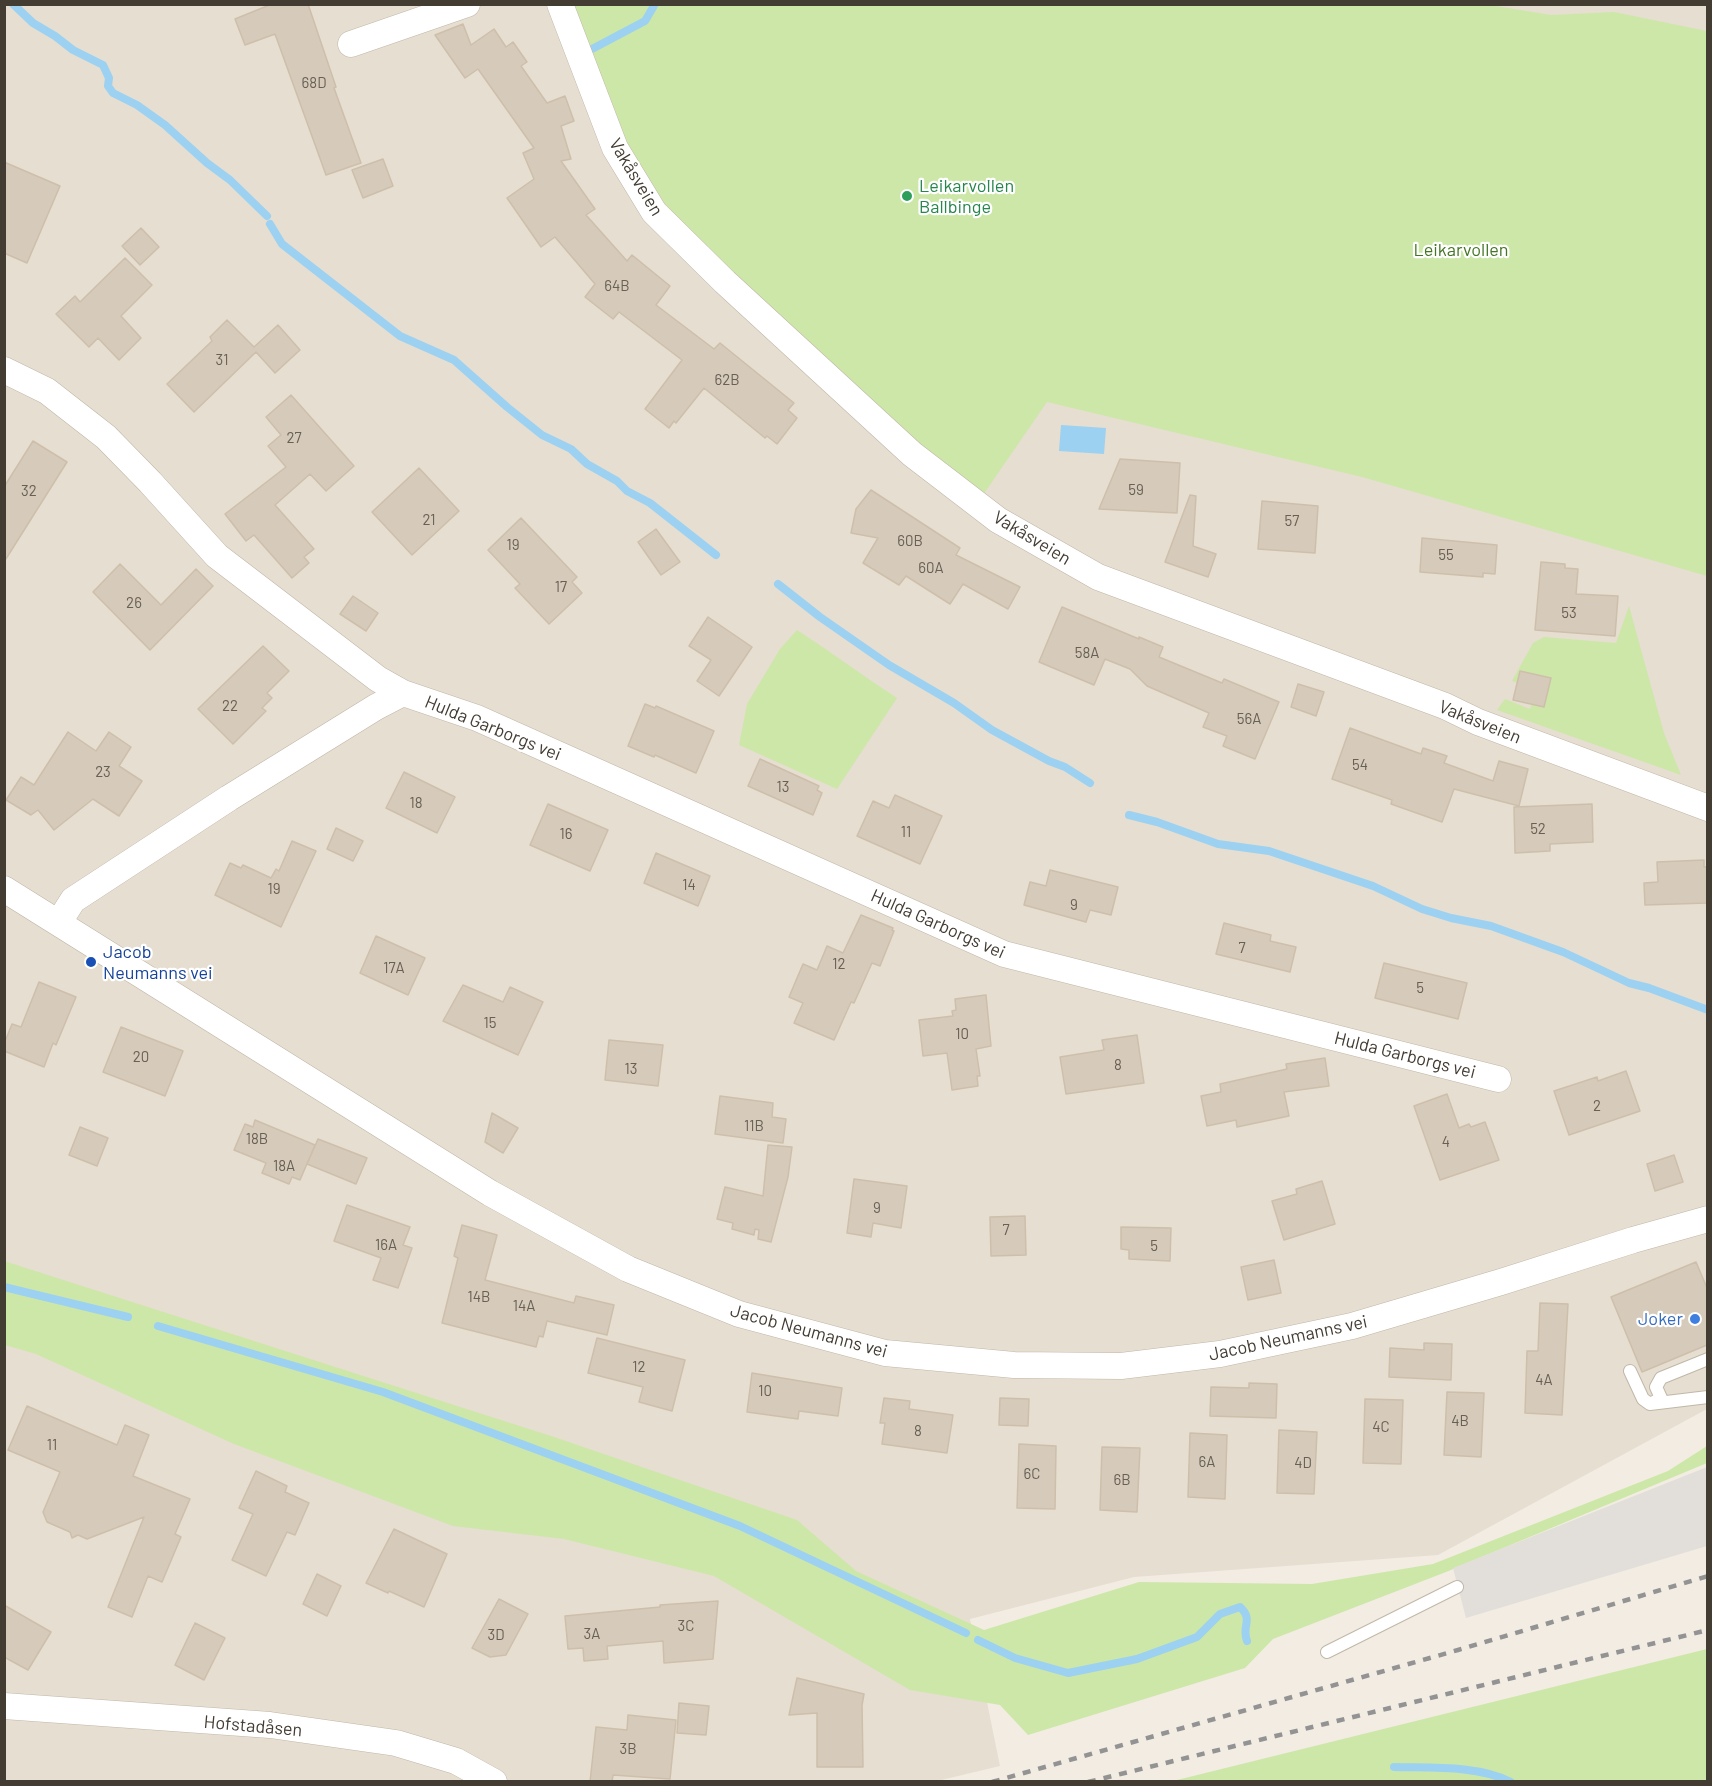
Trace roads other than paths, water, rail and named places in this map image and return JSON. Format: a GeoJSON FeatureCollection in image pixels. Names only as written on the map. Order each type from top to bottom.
{"type":"FeatureCollection","features":[{"type":"Feature","properties":{"kind":"street"},"geometry":{"type":"LineString","coordinates":[[351,44],[466,4]]}},
{"type":"Feature","properties":{"kind":"street","name":"Vakåsveien"},"geometry":{"type":"LineString","coordinates":[[560,4],[615,148],[654,212],[731,288],[912,454],[998,520],[1098,577],[1434,702],[1478,722],[1707,808]]}},
{"type":"Feature","properties":{"kind":"street","name":"Hulda Garborgs vei"},"geometry":{"type":"LineString","coordinates":[[4,370],[47,391],[97,430],[150,482],[217,556],[378,679],[403,693],[477,718],[1004,954],[1498,1079]]}},
{"type":"Feature","properties":{"kind":"street","name":"Hulda Garborgs vei"},"geometry":{"type":"LineString","coordinates":[[59,922],[73,900],[229,798],[376,707],[403,693]]}},
{"type":"Feature","properties":{"kind":"street","name":"Jacob Neumanns vei"},"geometry":{"type":"LineString","coordinates":[[4,888],[490,1193],[628,1269],[739,1314],[885,1353],[1014,1365],[1121,1366],[1220,1354],[1352,1326],[1707,1219]]}},
{"type":"Feature","properties":{"kind":"street","name":"Hofstadåsen"},"geometry":{"type":"LineString","coordinates":[[4,1706],[270,1725],[396,1743],[456,1761],[494,1782]]}},
{"type":"Feature","properties":{"kind":"lane"},"geometry":{"type":"LineString","coordinates":[[1650,1404],[1661,1398],[1656,1387],[1661,1378],[1707,1359]]}},
{"type":"Feature","properties":{"kind":"lane"},"geometry":{"type":"LineString","coordinates":[[1630,1371],[1643,1399],[1650,1404],[1707,1397]]}},
{"type":"Feature","properties":{"kind":"lane"},"geometry":{"type":"LineString","coordinates":[[1327,1652],[1457,1587]]}},
{"type":"Feature","properties":{"kind":"water"},"geometry":{"type":"Polygon","coordinates":[[[1061,425],[1106,428],[1104,454],[1059,451],[1061,425]]]}},
{"type":"Feature","properties":{"kind":"waterway"},"geometry":{"type":"LineString","coordinates":[[13,4],[33,23],[73,50],[103,65],[109,78],[108,86],[113,93],[137,105],[165,125],[207,163],[230,180],[267,216]]}},
{"type":"Feature","properties":{"kind":"waterway"},"geometry":{"type":"LineString","coordinates":[[592,49],[645,21],[655,4]]}},
{"type":"Feature","properties":{"kind":"waterway"},"geometry":{"type":"LineString","coordinates":[[270,224],[282,244],[400,336],[454,360],[542,435],[571,449],[587,464],[617,481],[627,491],[650,503],[716,555]]}},
{"type":"Feature","properties":{"kind":"waterway"},"geometry":{"type":"LineString","coordinates":[[778,584],[820,617],[889,665],[954,703],[992,730],[1049,761],[1065,767],[1090,783]]}},
{"type":"Feature","properties":{"kind":"waterway"},"geometry":{"type":"LineString","coordinates":[[1129,815],[1157,822],[1218,844],[1269,851],[1373,886],[1422,909],[1451,918],[1491,926],[1563,952],[1629,983],[1708,1010]]}},
{"type":"Feature","properties":{"kind":"waterway"},"geometry":{"type":"LineString","coordinates":[[4,1287],[128,1317]]}},
{"type":"Feature","properties":{"kind":"waterway"},"geometry":{"type":"LineString","coordinates":[[158,1326],[383,1392],[740,1526],[966,1633]]}},
{"type":"Feature","properties":{"kind":"waterway"},"geometry":{"type":"LineString","coordinates":[[978,1640],[1015,1658],[1068,1673],[1137,1659],[1197,1637],[1220,1614],[1240,1607],[1247,1620],[1245,1631],[1247,1641]]}},
{"type":"Feature","properties":{"kind":"waterway"},"geometry":{"type":"LineString","coordinates":[[1394,1767],[1469,1770],[1511,1782]]}},
{"type":"Feature","properties":{"kind":"railway"},"geometry":{"type":"LineString","coordinates":[[992,1782],[1458,1650],[1708,1576]]}},
{"type":"Feature","properties":{"kind":"railway"},"geometry":{"type":"LineString","coordinates":[[1088,1782],[1708,1630]]}},
{"type":"Feature","properties":{"kind":"place","name":"Leikarvollen Ballbinge"},"geometry":{"type":"Point","coordinates":[907,196]}},
{"type":"Feature","properties":{"kind":"place","name":"Jacob Neumanns vei"},"geometry":{"type":"Point","coordinates":[91,962]}},
{"type":"Feature","properties":{"kind":"place","name":"Joker"},"geometry":{"type":"Point","coordinates":[1695,1319]}},
{"type":"Feature","properties":{"kind":"park label","name":"Leikarvollen"},"geometry":{"type":"Point","coordinates":[1461,250]}}]}
